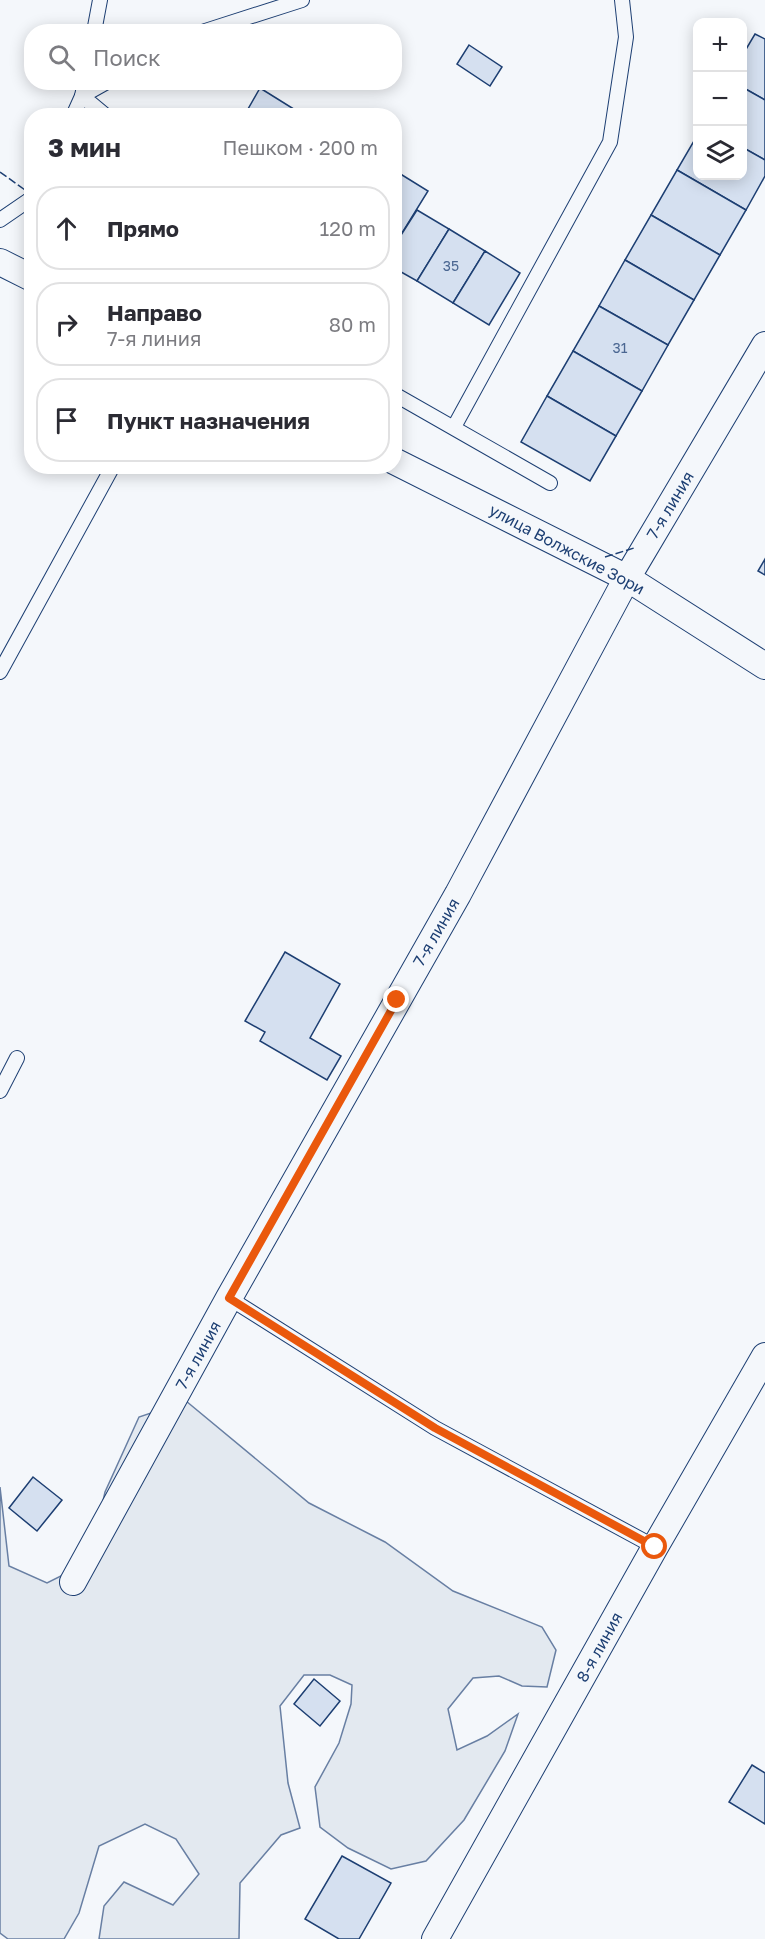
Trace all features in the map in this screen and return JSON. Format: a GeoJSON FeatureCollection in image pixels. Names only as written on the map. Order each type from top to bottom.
{"type":"FeatureCollection","features":[{"type":"Feature","properties":{"kind":"street"},"geometry":{"type":"LineString","coordinates":[[0,262],[24,274]]}},
{"type":"Feature","properties":{"kind":"street","name":"7-я линия"},"geometry":{"type":"LineString","coordinates":[[73,1582],[229,1298],[458,894],[627,578],[765,345]]}},
{"type":"Feature","properties":{"kind":"street","name":"улица Волжские Зори"},"geometry":{"type":"LineString","coordinates":[[402,465],[627,578],[765,666]]}},
{"type":"Feature","properties":{"kind":"street","name":"8-я линия"},"geometry":{"type":"LineString","coordinates":[[435,1939],[765,1356]]}},
{"type":"Feature","properties":{"kind":"lane"},"geometry":{"type":"LineString","coordinates":[[96,24],[100,0]]}},
{"type":"Feature","properties":{"kind":"lane"},"geometry":{"type":"LineString","coordinates":[[227,24],[302,0]]}},
{"type":"Feature","properties":{"kind":"lane"},"geometry":{"type":"LineString","coordinates":[[454,427],[610,142],[626,37],[622,0]]}},
{"type":"Feature","properties":{"kind":"lane"},"geometry":{"type":"LineString","coordinates":[[76,108],[83,90]]}},
{"type":"Feature","properties":{"kind":"lane"},"geometry":{"type":"LineString","coordinates":[[84,90],[99,108]]}},
{"type":"Feature","properties":{"kind":"lane"},"geometry":{"type":"LineString","coordinates":[[0,220],[24,204]]}},
{"type":"Feature","properties":{"kind":"lane"},"geometry":{"type":"LineString","coordinates":[[402,398],[550,483]]}},
{"type":"Feature","properties":{"kind":"lane"},"geometry":{"type":"LineString","coordinates":[[0,672],[109,474]]}},
{"type":"Feature","properties":{"kind":"lane"},"geometry":{"type":"LineString","coordinates":[[0,1091],[17,1058]]}},
{"type":"Feature","properties":{"kind":"lane"},"geometry":{"type":"LineString","coordinates":[[229,1298],[435,1428],[655,1547]]}},
{"type":"Feature","properties":{"kind":"shaded area"},"geometry":{"type":"Polygon","coordinates":[[[186,1401],[309,1503],[385,1542],[453,1591],[542,1627],[556,1650],[547,1687],[522,1686],[499,1676],[473,1678],[448,1709],[457,1750],[487,1736],[518,1714],[505,1751],[464,1820],[426,1861],[391,1869],[348,1848],[320,1827],[315,1787],[339,1743],[351,1704],[352,1685],[330,1675],[304,1675],[280,1706],[288,1783],[300,1828],[281,1835],[240,1883],[239,1939],[99,1939],[104,1906],[124,1882],[173,1905],[199,1874],[176,1839],[145,1824],[99,1846],[79,1913],[64,1939],[8,1939],[0,1933],[0,1487],[9,1566],[47,1583],[89,1562],[105,1492],[139,1417],[186,1401]]]}},
{"type":"Feature","properties":{"kind":"building"},"geometry":{"type":"Polygon","coordinates":[[[755,34],[765,39],[765,100],[747,90],[747,48],[755,34]]]}},
{"type":"Feature","properties":{"kind":"building"},"geometry":{"type":"Polygon","coordinates":[[[469,45],[502,67],[490,86],[457,64],[469,45]]]}},
{"type":"Feature","properties":{"kind":"building"},"geometry":{"type":"Polygon","coordinates":[[[259,90],[263,90],[292,108],[249,108],[259,90]]]}},
{"type":"Feature","properties":{"kind":"building"},"geometry":{"type":"Polygon","coordinates":[[[747,90],[765,100],[765,160],[747,150],[747,90]]]}},
{"type":"Feature","properties":{"kind":"building"},"geometry":{"type":"Polygon","coordinates":[[[693,143],[693,179],[677,170],[693,143]]]}},
{"type":"Feature","properties":{"kind":"building"},"geometry":{"type":"Polygon","coordinates":[[[747,150],[765,160],[765,176],[746,210],[694,180],[747,180],[747,150]]]}},
{"type":"Feature","properties":{"kind":"building"},"geometry":{"type":"Polygon","coordinates":[[[677,170],[746,210],[720,255],[651,215],[677,170]]]}},
{"type":"Feature","properties":{"kind":"building"},"geometry":{"type":"Polygon","coordinates":[[[402,175],[428,191],[402,233],[402,175]]]}},
{"type":"Feature","properties":{"kind":"building"},"geometry":{"type":"Polygon","coordinates":[[[417,210],[449,229],[417,281],[402,273],[402,233],[417,210]]]}},
{"type":"Feature","properties":{"kind":"building"},"geometry":{"type":"Polygon","coordinates":[[[651,215],[720,255],[694,300],[625,260],[651,215]]]}},
{"type":"Feature","properties":{"kind":"building"},"geometry":{"type":"Polygon","coordinates":[[[449,229],[485,251],[453,303],[417,281],[449,229]]]}},
{"type":"Feature","properties":{"kind":"building"},"geometry":{"type":"Polygon","coordinates":[[[485,251],[520,273],[489,325],[453,303],[485,251]]]}},
{"type":"Feature","properties":{"kind":"building"},"geometry":{"type":"Polygon","coordinates":[[[625,260],[694,300],[668,345],[599,306],[625,260]]]}},
{"type":"Feature","properties":{"kind":"building"},"geometry":{"type":"Polygon","coordinates":[[[599,306],[668,345],[642,391],[573,351],[599,306]]]}},
{"type":"Feature","properties":{"kind":"building"},"geometry":{"type":"Polygon","coordinates":[[[573,351],[642,391],[616,436],[547,396],[573,351]]]}},
{"type":"Feature","properties":{"kind":"building"},"geometry":{"type":"Polygon","coordinates":[[[547,396],[616,436],[590,481],[521,442],[547,396]]]}},
{"type":"Feature","properties":{"kind":"building"},"geometry":{"type":"Polygon","coordinates":[[[765,559],[765,575],[758,571],[765,559]]]}},
{"type":"Feature","properties":{"kind":"building"},"geometry":{"type":"Polygon","coordinates":[[[285,952],[340,984],[310,1038],[341,1056],[327,1080],[260,1041],[265,1032],[245,1021],[285,952]]]}},
{"type":"Feature","properties":{"kind":"building"},"geometry":{"type":"Polygon","coordinates":[[[33,1477],[62,1500],[37,1531],[9,1508],[33,1477]]]}},
{"type":"Feature","properties":{"kind":"building"},"geometry":{"type":"Polygon","coordinates":[[[314,1679],[340,1701],[320,1726],[294,1704],[314,1679]]]}},
{"type":"Feature","properties":{"kind":"building"},"geometry":{"type":"Polygon","coordinates":[[[752,1765],[765,1773],[765,1824],[729,1802],[752,1765]]]}},
{"type":"Feature","properties":{"kind":"building"},"geometry":{"type":"Polygon","coordinates":[[[342,1856],[391,1883],[359,1939],[339,1939],[305,1919],[342,1856]]]}},
{"type":"Feature","properties":{"kind":"fence"},"geometry":{"type":"LineString","coordinates":[[0,172],[24,189]]}},
{"type":"Feature","properties":{"kind":"fence"},"geometry":{"type":"LineString","coordinates":[[605,557],[634,548]]}},
{"type":"Feature","properties":{"kind":"route"},"geometry":{"type":"LineString","coordinates":[[397,1000],[229,1298],[435,1428],[655,1547]]}}]}
